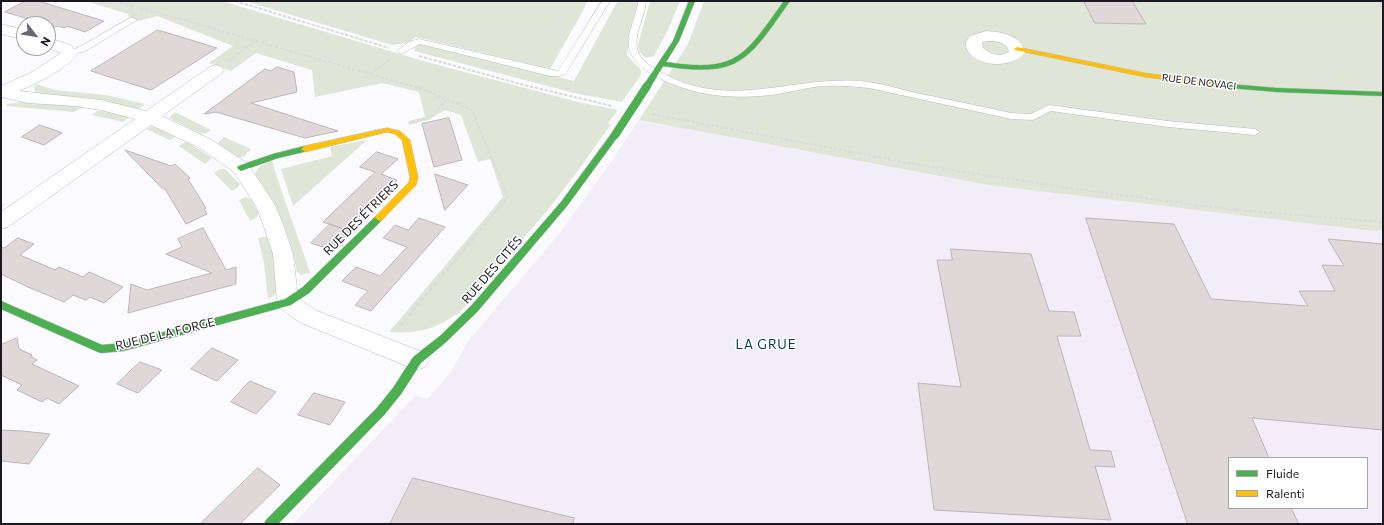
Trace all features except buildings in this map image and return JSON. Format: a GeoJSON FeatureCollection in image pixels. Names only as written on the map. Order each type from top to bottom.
{"type":"FeatureCollection","features":[{"type":"Feature","properties":{"kind":"street","name":"RUE DES CITÉS"},"geometry":{"type":"LineString","coordinates":[[270,524],[380,412],[417,360],[443,339],[474,309],[564,204],[614,135],[662,64],[676,41],[692,1]]}},
{"type":"Feature","properties":{"kind":"street"},"geometry":{"type":"LineString","coordinates":[[662,64],[704,68],[730,64],[746,53],[787,1]]}},
{"type":"Feature","properties":{"kind":"street"},"geometry":{"type":"LineString","coordinates":[[1,29],[16,34]]}},
{"type":"Feature","properties":{"kind":"street"},"geometry":{"type":"LineString","coordinates":[[1,92],[31,80],[60,62],[70,53],[65,48],[56,45]]}},
{"type":"Feature","properties":{"kind":"street","name":"RUE DE NOVACI"},"geometry":{"type":"LineString","coordinates":[[1017,49],[1032,50],[1080,62],[1172,79],[1221,86],[1252,89],[1383,94]]}},
{"type":"Feature","properties":{"kind":"street"},"geometry":{"type":"LineString","coordinates":[[1,222],[216,70]]}},
{"type":"Feature","properties":{"kind":"street"},"geometry":{"type":"LineString","coordinates":[[1,92],[28,98],[74,101],[101,105],[148,117],[179,130],[206,144],[241,168],[265,205],[283,254],[288,302],[307,316],[417,360]]}},
{"type":"Feature","properties":{"kind":"street"},"geometry":{"type":"LineString","coordinates":[[241,168],[276,156],[387,130],[396,131]]}},
{"type":"Feature","properties":{"kind":"street","name":"RUE DES ÉTRIERS"},"geometry":{"type":"LineString","coordinates":[[288,302],[306,290],[406,192],[413,183],[414,177],[406,140],[396,131]]}},
{"type":"Feature","properties":{"kind":"street","name":"RUE DE LA FORGE"},"geometry":{"type":"LineString","coordinates":[[1,305],[101,349],[123,347],[288,302]]}},
{"type":"Feature","properties":{"kind":"lane"},"geometry":{"type":"LineString","coordinates":[[401,51],[419,41],[550,73],[560,74],[564,71],[606,1]]}},
{"type":"Feature","properties":{"kind":"lane"},"geometry":{"type":"LineString","coordinates":[[642,1],[632,44],[636,56],[656,73],[682,86],[721,93],[769,92],[830,83],[853,84],[869,86],[1011,116],[1033,117],[1050,108],[1168,124],[1255,132]]}},
{"type":"Feature","properties":{"kind":"lane"},"geometry":{"type":"LineString","coordinates":[[70,53],[84,48],[133,20]]}},
{"type":"Feature","properties":{"kind":"path"},"geometry":{"type":"LineString","coordinates":[[235,1],[401,51],[524,85],[618,108]]}},
{"type":"Feature","properties":{"kind":"path"},"geometry":{"type":"LineString","coordinates":[[216,70],[256,41]]}},
{"type":"Feature","properties":{"kind":"path"},"geometry":{"type":"LineString","coordinates":[[370,74],[401,51]]}},
{"type":"Feature","properties":{"kind":"path"},"geometry":{"type":"LineString","coordinates":[[396,131],[409,123],[432,116],[446,100]]}},
{"type":"Feature","properties":{"kind":"path"},"geometry":{"type":"LineString","coordinates":[[647,113],[925,166],[1062,187],[1236,210],[1383,222]]}},
{"type":"Feature","properties":{"kind":"shaded area"},"geometry":{"type":"Polygon","coordinates":[[[639,120],[988,185],[1362,230],[1383,231],[1383,524],[293,524],[415,396],[427,399],[450,373],[469,340],[557,236],[607,168],[639,120]]]}},
{"type":"Feature","properties":{"kind":"green space"},"geometry":{"type":"Polygon","coordinates":[[[86,1],[222,1],[427,62],[578,102],[618,110],[608,123],[611,124],[580,168],[546,212],[460,312],[443,323],[427,329],[410,332],[389,332],[503,197],[490,159],[478,162],[461,115],[445,110],[428,120],[409,125],[408,121],[425,117],[419,92],[382,83],[315,97],[312,70],[256,53],[231,71],[209,63],[233,46],[157,16],[139,21],[129,17],[128,14],[86,1]]]}},
{"type":"Feature","properties":{"kind":"green space"},"geometry":{"type":"Polygon","coordinates":[[[245,1],[587,1],[583,11],[550,69],[416,37],[408,43],[392,45],[245,1]]]}},
{"type":"Feature","properties":{"kind":"green space"},"geometry":{"type":"Polygon","coordinates":[[[620,1],[638,1],[629,39],[627,55],[641,70],[641,75],[622,102],[574,93],[414,51],[415,47],[420,44],[424,44],[574,81],[616,4],[620,1]]]}},
{"type":"Feature","properties":{"kind":"green space"},"geometry":{"type":"Polygon","coordinates":[[[650,1],[680,1],[668,30],[654,56],[646,58],[640,53],[638,45],[650,1]]]}},
{"type":"Feature","properties":{"kind":"green space"},"geometry":{"type":"Polygon","coordinates":[[[704,1],[1383,1],[1383,231],[1362,230],[988,185],[639,120],[688,44],[704,1]]]}},
{"type":"Feature","properties":{"kind":"green space"},"geometry":{"type":"Polygon","coordinates":[[[36,84],[55,90],[106,95],[145,104],[139,109],[89,98],[47,95],[35,91],[34,86],[36,84]]]}},
{"type":"Feature","properties":{"kind":"green space"},"geometry":{"type":"Polygon","coordinates":[[[21,102],[79,106],[81,108],[74,112],[6,106],[8,104],[21,102]]]}},
{"type":"Feature","properties":{"kind":"green space"},"geometry":{"type":"Polygon","coordinates":[[[102,110],[128,118],[123,122],[92,115],[97,111],[102,110]]]}},
{"type":"Feature","properties":{"kind":"green space"},"geometry":{"type":"Polygon","coordinates":[[[175,112],[211,130],[207,133],[201,134],[169,118],[175,112]]]}},
{"type":"Feature","properties":{"kind":"green space"},"geometry":{"type":"Polygon","coordinates":[[[153,126],[175,135],[175,137],[170,140],[146,129],[153,126]]]}},
{"type":"Feature","properties":{"kind":"green space"},"geometry":{"type":"Polygon","coordinates":[[[224,137],[251,149],[244,156],[238,158],[219,145],[219,142],[224,137]]]}},
{"type":"Feature","properties":{"kind":"green space"},"geometry":{"type":"Polygon","coordinates":[[[367,140],[293,206],[281,169],[332,156],[330,147],[367,140]]]}},
{"type":"Feature","properties":{"kind":"green space"},"geometry":{"type":"Polygon","coordinates":[[[185,142],[212,158],[205,164],[179,146],[185,142]]]}},
{"type":"Feature","properties":{"kind":"green space"},"geometry":{"type":"Polygon","coordinates":[[[272,160],[310,273],[301,275],[297,272],[291,244],[282,221],[254,175],[259,167],[272,160]]]}},
{"type":"Feature","properties":{"kind":"green space"},"geometry":{"type":"Polygon","coordinates":[[[220,169],[225,169],[240,184],[237,188],[232,191],[214,173],[220,169]]]}},
{"type":"Feature","properties":{"kind":"green space"},"geometry":{"type":"Polygon","coordinates":[[[246,197],[251,199],[259,214],[256,218],[250,221],[239,200],[246,197]]]}},
{"type":"Feature","properties":{"kind":"green space"},"geometry":{"type":"Polygon","coordinates":[[[268,237],[275,255],[277,294],[268,299],[264,263],[258,238],[268,237]]]}},
{"type":"Feature","properties":{"kind":"traffic: fast"},"geometry":{"type":"LineString","coordinates":[[647,86],[676,41],[692,1]]}},
{"type":"Feature","properties":{"kind":"traffic: fast"},"geometry":{"type":"LineString","coordinates":[[662,64],[713,68],[738,60],[761,37],[787,1]]}},
{"type":"Feature","properties":{"kind":"traffic: fast"},"geometry":{"type":"LineString","coordinates":[[1219,85],[1277,90],[1383,94]]}},
{"type":"Feature","properties":{"kind":"traffic: fast"},"geometry":{"type":"LineString","coordinates":[[615,135],[647,86]]}},
{"type":"Feature","properties":{"kind":"traffic: fast"},"geometry":{"type":"LineString","coordinates":[[270,524],[380,412],[397,391],[417,360],[443,339],[474,309],[564,204],[615,135]]}},
{"type":"Feature","properties":{"kind":"traffic: fast"},"geometry":{"type":"LineString","coordinates":[[241,168],[276,156],[305,149]]}},
{"type":"Feature","properties":{"kind":"traffic: fast"},"geometry":{"type":"LineString","coordinates":[[1,305],[101,349],[123,347],[288,302],[306,290],[379,218]]}},
{"type":"Feature","properties":{"kind":"traffic: slow"},"geometry":{"type":"LineString","coordinates":[[1017,49],[1145,75],[1219,85]]}},
{"type":"Feature","properties":{"kind":"traffic: slow"},"geometry":{"type":"LineString","coordinates":[[305,149],[387,130],[400,134],[406,140],[414,177],[413,183],[379,218]]}},
{"type":"Feature","properties":{"kind":"district","name":"LA GRUE"},"geometry":{"type":"Point","coordinates":[766,345]}}]}
